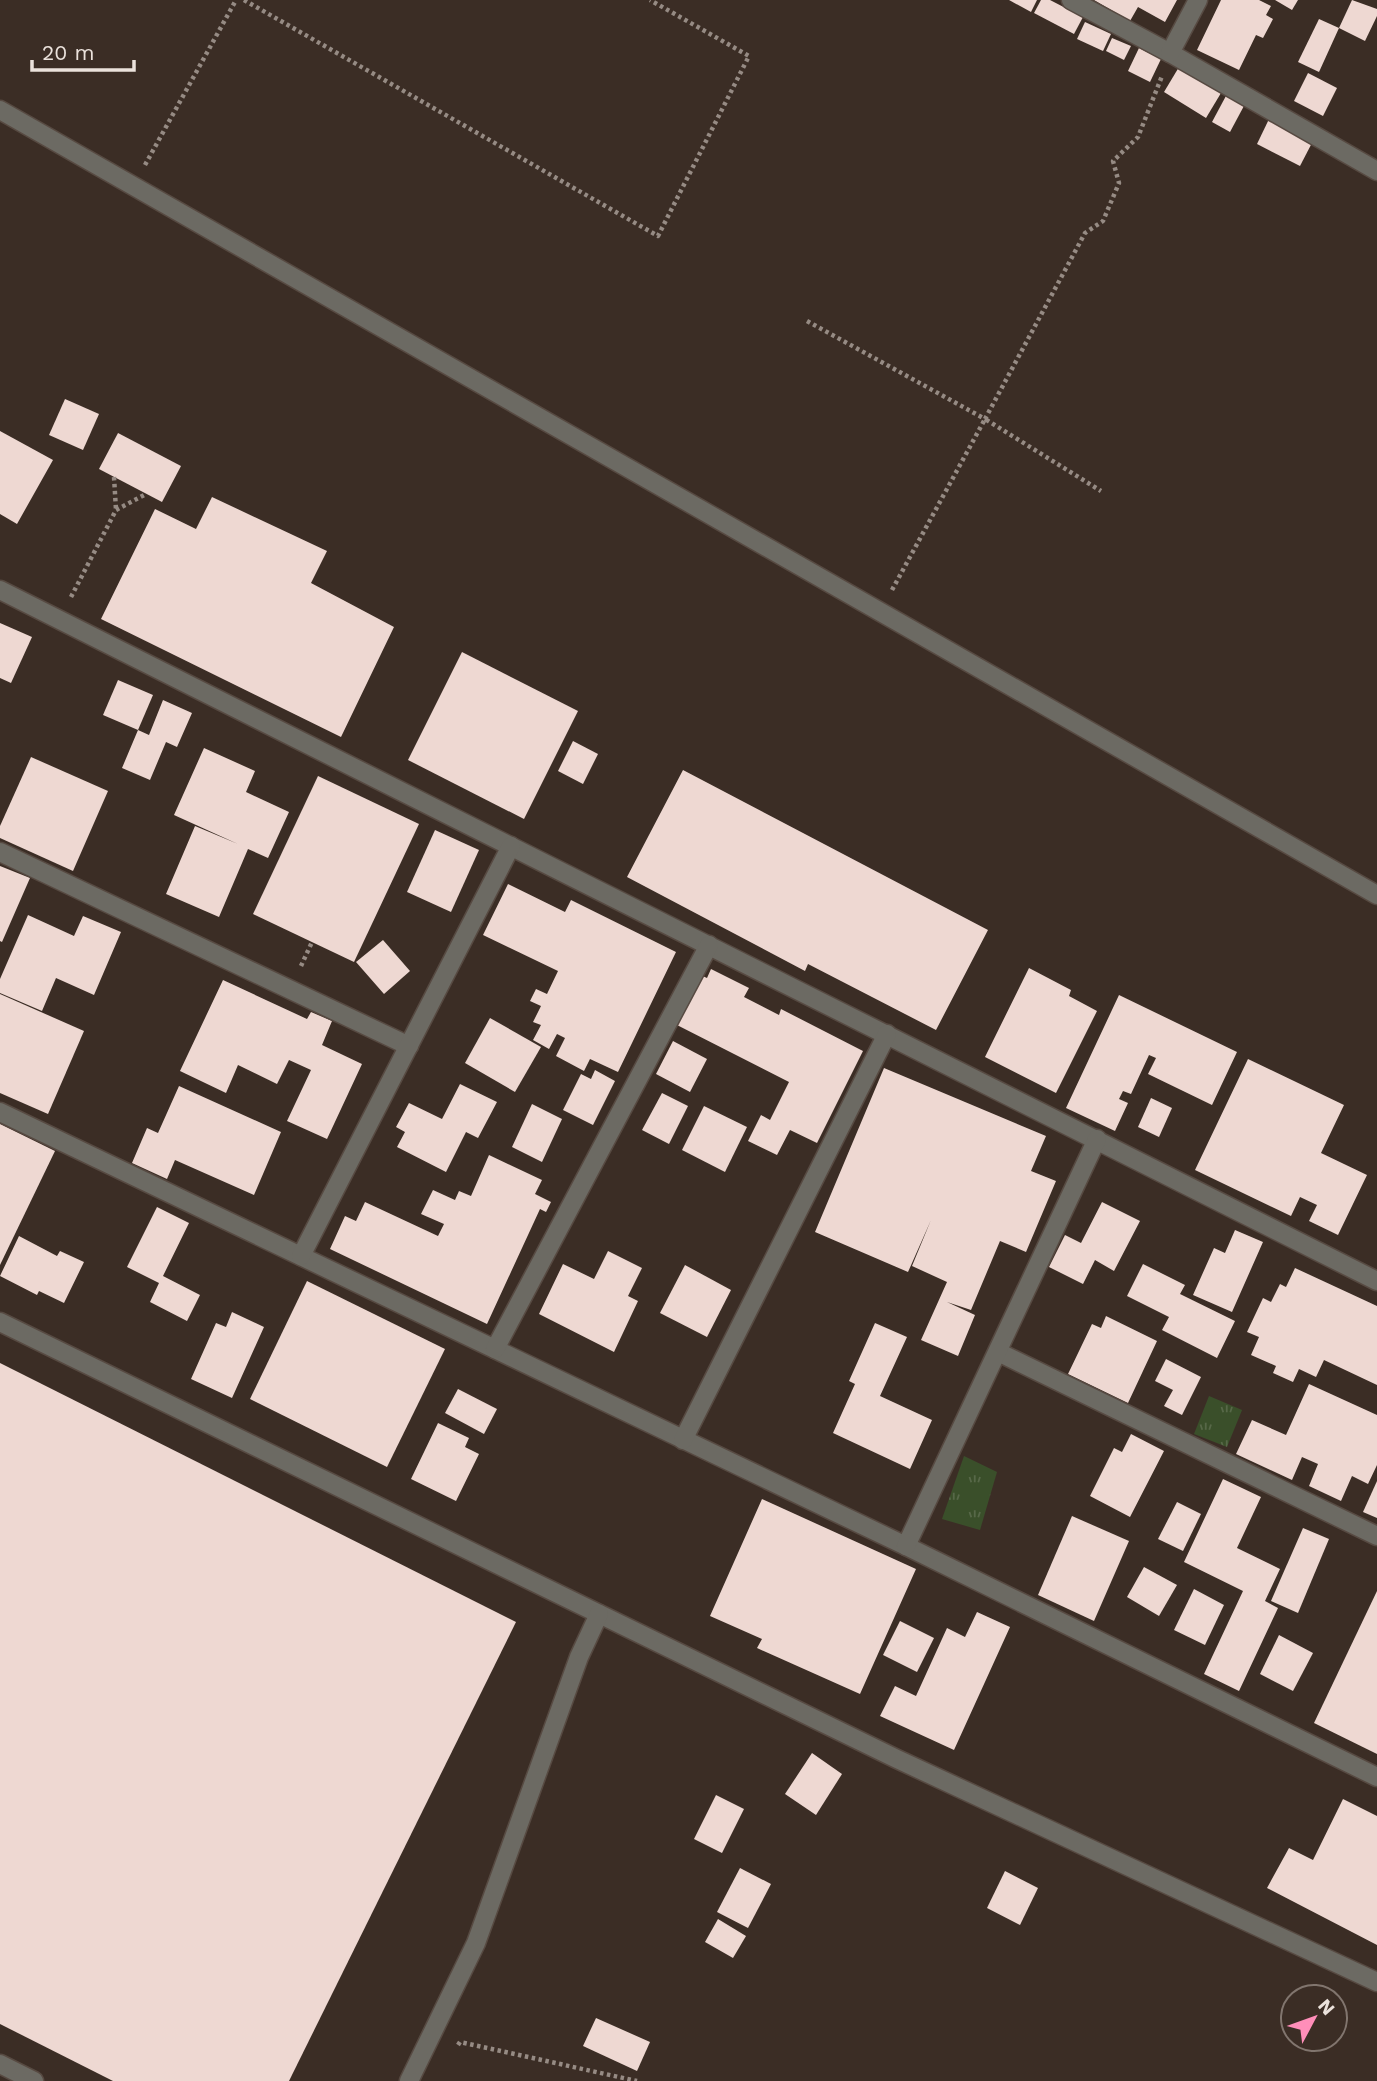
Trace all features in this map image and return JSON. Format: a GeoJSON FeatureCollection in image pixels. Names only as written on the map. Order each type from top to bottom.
{"type":"FeatureCollection","features":[{"type":"Feature","properties":{"kind":"street"},"geometry":{"type":"LineString","coordinates":[[1071,0],[1377,171]]}},
{"type":"Feature","properties":{"kind":"street"},"geometry":{"type":"LineString","coordinates":[[1170,53],[1198,0]]}},
{"type":"Feature","properties":{"kind":"street"},"geometry":{"type":"LineString","coordinates":[[0,110],[1377,895]]}},
{"type":"Feature","properties":{"kind":"street"},"geometry":{"type":"LineString","coordinates":[[0,590],[1377,1281]]}},
{"type":"Feature","properties":{"kind":"street"},"geometry":{"type":"LineString","coordinates":[[301,1256],[511,846]]}},
{"type":"Feature","properties":{"kind":"street"},"geometry":{"type":"LineString","coordinates":[[0,852],[409,1046]]}},
{"type":"Feature","properties":{"kind":"street"},"geometry":{"type":"LineString","coordinates":[[495,1349],[709,944]]}},
{"type":"Feature","properties":{"kind":"street"},"geometry":{"type":"LineString","coordinates":[[683,1440],[887,1034]]}},
{"type":"Feature","properties":{"kind":"street"},"geometry":{"type":"LineString","coordinates":[[0,1112],[906,1546],[1377,1777]]}},
{"type":"Feature","properties":{"kind":"street"},"geometry":{"type":"LineString","coordinates":[[906,1546],[1097,1139]]}},
{"type":"Feature","properties":{"kind":"street"},"geometry":{"type":"LineString","coordinates":[[0,1322],[897,1759],[1377,1982]]}},
{"type":"Feature","properties":{"kind":"street"},"geometry":{"type":"LineString","coordinates":[[998,1352],[1377,1536]]}},
{"type":"Feature","properties":{"kind":"street"},"geometry":{"type":"LineString","coordinates":[[409,2081],[476,1943],[579,1657],[599,1614]]}},
{"type":"Feature","properties":{"kind":"street"},"geometry":{"type":"LineString","coordinates":[[0,2064],[34,2081]]}},
{"type":"Feature","properties":{"kind":"path"},"geometry":{"type":"LineString","coordinates":[[133,186],[236,0]]}},
{"type":"Feature","properties":{"kind":"path"},"geometry":{"type":"LineString","coordinates":[[244,0],[658,236],[749,56],[650,0]]}},
{"type":"Feature","properties":{"kind":"path"},"geometry":{"type":"LineString","coordinates":[[880,612],[1084,233],[1103,221],[1119,183],[1113,162],[1138,137],[1170,53]]}},
{"type":"Feature","properties":{"kind":"path"},"geometry":{"type":"LineString","coordinates":[[807,321],[985,419],[1101,491]]}},
{"type":"Feature","properties":{"kind":"path"},"geometry":{"type":"LineString","coordinates":[[59,619],[116,510],[114,477]]}},
{"type":"Feature","properties":{"kind":"path"},"geometry":{"type":"LineString","coordinates":[[116,510],[146,494]]}},
{"type":"Feature","properties":{"kind":"path"},"geometry":{"type":"LineString","coordinates":[[452,2052],[460,2042],[637,2081]]}},
{"type":"Feature","properties":{"kind":"green space"},"geometry":{"type":"Polygon","coordinates":[[[1209,1396],[1242,1410],[1227,1447],[1194,1434],[1209,1396]]]}},
{"type":"Feature","properties":{"kind":"green space"},"geometry":{"type":"Polygon","coordinates":[[[964,1456],[997,1472],[980,1530],[942,1519],[964,1456]]]}},
{"type":"Feature","properties":{"kind":"building"},"geometry":{"type":"Polygon","coordinates":[[[1009,0],[1037,0],[1031,12],[1009,0]]]}},
{"type":"Feature","properties":{"kind":"building"},"geometry":{"type":"Polygon","coordinates":[[[1041,0],[1050,0],[1083,17],[1074,34],[1034,13],[1041,0]]]}},
{"type":"Feature","properties":{"kind":"building"},"geometry":{"type":"Polygon","coordinates":[[[1094,0],[1177,0],[1165,22],[1138,7],[1130,21],[1094,0]]]}},
{"type":"Feature","properties":{"kind":"building"},"geometry":{"type":"Polygon","coordinates":[[[1221,0],[1259,0],[1271,6],[1266,15],[1273,19],[1263,38],[1256,35],[1239,70],[1197,50],[1221,0]]]}},
{"type":"Feature","properties":{"kind":"building"},"geometry":{"type":"Polygon","coordinates":[[[1275,0],[1298,0],[1292,10],[1275,0]]]}},
{"type":"Feature","properties":{"kind":"building"},"geometry":{"type":"Polygon","coordinates":[[[1352,0],[1377,9],[1377,16],[1365,41],[1339,28],[1352,0]]]}},
{"type":"Feature","properties":{"kind":"building"},"geometry":{"type":"Polygon","coordinates":[[[1319,19],[1339,28],[1319,72],[1298,62],[1319,19]]]}},
{"type":"Feature","properties":{"kind":"building"},"geometry":{"type":"Polygon","coordinates":[[[1085,22],[1111,34],[1103,51],[1077,39],[1085,22]]]}},
{"type":"Feature","properties":{"kind":"building"},"geometry":{"type":"Polygon","coordinates":[[[1112,38],[1131,46],[1124,60],[1106,51],[1112,38]]]}},
{"type":"Feature","properties":{"kind":"building"},"geometry":{"type":"Polygon","coordinates":[[[1139,48],[1161,59],[1150,82],[1128,71],[1139,48]]]}},
{"type":"Feature","properties":{"kind":"building"},"geometry":{"type":"Polygon","coordinates":[[[1179,67],[1221,93],[1206,118],[1164,92],[1179,67]]]}},
{"type":"Feature","properties":{"kind":"building"},"geometry":{"type":"Polygon","coordinates":[[[1308,73],[1337,88],[1323,116],[1294,101],[1308,73]]]}},
{"type":"Feature","properties":{"kind":"building"},"geometry":{"type":"Polygon","coordinates":[[[1227,94],[1245,104],[1230,132],[1212,122],[1227,94]]]}},
{"type":"Feature","properties":{"kind":"building"},"geometry":{"type":"Polygon","coordinates":[[[1270,117],[1314,139],[1300,166],[1257,144],[1270,117]]]}},
{"type":"Feature","properties":{"kind":"building"},"geometry":{"type":"Polygon","coordinates":[[[65,399],[99,414],[83,450],[49,435],[65,399]]]}},
{"type":"Feature","properties":{"kind":"building"},"geometry":{"type":"Polygon","coordinates":[[[0,431],[53,460],[17,524],[0,514],[0,431]]]}},
{"type":"Feature","properties":{"kind":"building"},"geometry":{"type":"Polygon","coordinates":[[[118,433],[181,466],[162,502],[99,469],[118,433]]]}},
{"type":"Feature","properties":{"kind":"building"},"geometry":{"type":"Polygon","coordinates":[[[212,497],[327,551],[311,583],[394,627],[341,737],[101,619],[155,509],[196,529],[212,497]]]}},
{"type":"Feature","properties":{"kind":"building"},"geometry":{"type":"Polygon","coordinates":[[[0,623],[32,637],[11,683],[0,678],[0,623]]]}},
{"type":"Feature","properties":{"kind":"building"},"geometry":{"type":"Polygon","coordinates":[[[462,652],[578,711],[524,819],[408,760],[462,652]]]}},
{"type":"Feature","properties":{"kind":"building"},"geometry":{"type":"Polygon","coordinates":[[[118,680],[153,695],[138,730],[103,715],[118,680]]]}},
{"type":"Feature","properties":{"kind":"building"},"geometry":{"type":"Polygon","coordinates":[[[163,700],[192,713],[177,747],[166,742],[150,780],[122,768],[138,730],[149,735],[163,700]]]}},
{"type":"Feature","properties":{"kind":"building"},"geometry":{"type":"Polygon","coordinates":[[[573,741],[598,754],[583,784],[558,771],[573,741]]]}},
{"type":"Feature","properties":{"kind":"building"},"geometry":{"type":"Polygon","coordinates":[[[204,748],[255,771],[246,792],[289,812],[268,858],[248,849],[219,917],[166,894],[195,826],[238,844],[174,815],[204,748]]]}},
{"type":"Feature","properties":{"kind":"building"},"geometry":{"type":"Polygon","coordinates":[[[31,757],[108,791],[73,871],[0,838],[0,826],[31,757]]]}},
{"type":"Feature","properties":{"kind":"building"},"geometry":{"type":"Polygon","coordinates":[[[683,770],[988,930],[936,1030],[808,964],[805,971],[627,877],[683,770]]]}},
{"type":"Feature","properties":{"kind":"building"},"geometry":{"type":"Polygon","coordinates":[[[318,776],[419,824],[354,962],[253,914],[318,776]]]}},
{"type":"Feature","properties":{"kind":"building"},"geometry":{"type":"Polygon","coordinates":[[[435,830],[479,850],[451,912],[407,892],[435,830]]]}},
{"type":"Feature","properties":{"kind":"building"},"geometry":{"type":"Polygon","coordinates":[[[0,866],[30,878],[2,942],[0,941],[0,866]]]}},
{"type":"Feature","properties":{"kind":"building"},"geometry":{"type":"Polygon","coordinates":[[[508,884],[565,912],[571,900],[676,952],[618,1072],[590,1059],[584,1071],[556,1056],[565,1038],[557,1034],[549,1049],[533,1040],[541,1025],[533,1022],[541,1006],[530,1001],[536,989],[547,994],[558,971],[483,935],[508,884]]]}},
{"type":"Feature","properties":{"kind":"building"},"geometry":{"type":"Polygon","coordinates":[[[28,915],[74,936],[83,916],[121,932],[94,995],[56,978],[42,1011],[0,993],[0,979],[28,915]]]}},
{"type":"Feature","properties":{"kind":"building"},"geometry":{"type":"Polygon","coordinates":[[[383,940],[410,971],[384,994],[356,962],[383,940]]]}},
{"type":"Feature","properties":{"kind":"building"},"geometry":{"type":"Polygon","coordinates":[[[1029,968],[1071,990],[1069,996],[1097,1011],[1056,1093],[985,1057],[1029,968]]]}},
{"type":"Feature","properties":{"kind":"building"},"geometry":{"type":"Polygon","coordinates":[[[711,969],[749,988],[744,997],[779,1015],[781,1009],[863,1051],[817,1143],[790,1130],[777,1155],[748,1141],[761,1115],[770,1120],[789,1082],[673,1023],[698,974],[707,978],[711,969]]]}},
{"type":"Feature","properties":{"kind":"building"},"geometry":{"type":"Polygon","coordinates":[[[223,980],[307,1019],[311,1012],[332,1021],[322,1045],[362,1064],[327,1139],[287,1121],[311,1070],[289,1060],[277,1084],[238,1065],[226,1093],[180,1071],[223,980]]]}},
{"type":"Feature","properties":{"kind":"building"},"geometry":{"type":"Polygon","coordinates":[[[0,994],[84,1031],[48,1114],[0,1093],[0,994]]]}},
{"type":"Feature","properties":{"kind":"building"},"geometry":{"type":"Polygon","coordinates":[[[1119,995],[1237,1052],[1212,1105],[1148,1074],[1156,1058],[1149,1055],[1131,1094],[1123,1091],[1119,1099],[1128,1103],[1115,1131],[1066,1108],[1119,995]]]}},
{"type":"Feature","properties":{"kind":"building"},"geometry":{"type":"Polygon","coordinates":[[[490,1018],[541,1047],[515,1092],[465,1063],[490,1018]]]}},
{"type":"Feature","properties":{"kind":"building"},"geometry":{"type":"Polygon","coordinates":[[[673,1041],[707,1059],[690,1092],[656,1074],[673,1041]]]}},
{"type":"Feature","properties":{"kind":"building"},"geometry":{"type":"Polygon","coordinates":[[[1248,1059],[1344,1105],[1321,1153],[1367,1175],[1338,1235],[1309,1221],[1317,1205],[1300,1197],[1291,1216],[1195,1170],[1248,1059]]]}},
{"type":"Feature","properties":{"kind":"building"},"geometry":{"type":"Polygon","coordinates":[[[884,1068],[1046,1136],[1031,1171],[1056,1181],[1026,1252],[1000,1241],[971,1310],[947,1302],[975,1315],[958,1356],[921,1340],[947,1282],[912,1266],[931,1220],[908,1272],[815,1232],[884,1068]]]}},
{"type":"Feature","properties":{"kind":"building"},"geometry":{"type":"Polygon","coordinates":[[[595,1070],[615,1081],[593,1125],[563,1110],[581,1074],[591,1079],[595,1070]]]}},
{"type":"Feature","properties":{"kind":"building"},"geometry":{"type":"Polygon","coordinates":[[[460,1084],[497,1102],[478,1138],[466,1132],[446,1172],[397,1147],[405,1132],[396,1127],[409,1103],[442,1119],[460,1084]]]}},
{"type":"Feature","properties":{"kind":"building"},"geometry":{"type":"Polygon","coordinates":[[[179,1086],[281,1132],[254,1195],[175,1160],[167,1179],[132,1163],[147,1128],[158,1133],[179,1086]]]}},
{"type":"Feature","properties":{"kind":"building"},"geometry":{"type":"Polygon","coordinates":[[[662,1093],[688,1106],[669,1144],[642,1130],[662,1093]]]}},
{"type":"Feature","properties":{"kind":"building"},"geometry":{"type":"Polygon","coordinates":[[[1151,1098],[1172,1108],[1159,1137],[1138,1127],[1151,1098]]]}},
{"type":"Feature","properties":{"kind":"building"},"geometry":{"type":"Polygon","coordinates":[[[532,1104],[562,1119],[542,1162],[512,1147],[532,1104]]]}},
{"type":"Feature","properties":{"kind":"building"},"geometry":{"type":"Polygon","coordinates":[[[704,1106],[747,1127],[725,1172],[682,1150],[704,1106]]]}},
{"type":"Feature","properties":{"kind":"building"},"geometry":{"type":"Polygon","coordinates":[[[0,1124],[55,1151],[0,1265],[0,1124]]]}},
{"type":"Feature","properties":{"kind":"building"},"geometry":{"type":"Polygon","coordinates":[[[489,1155],[542,1180],[535,1194],[551,1202],[546,1212],[540,1209],[487,1324],[330,1249],[345,1216],[356,1221],[365,1202],[438,1236],[444,1224],[421,1214],[433,1190],[455,1200],[459,1191],[471,1196],[489,1155]]]}},
{"type":"Feature","properties":{"kind":"building"},"geometry":{"type":"Polygon","coordinates":[[[1102,1202],[1140,1221],[1114,1271],[1095,1260],[1083,1284],[1049,1267],[1065,1235],[1081,1243],[1102,1202]]]}},
{"type":"Feature","properties":{"kind":"building"},"geometry":{"type":"Polygon","coordinates":[[[157,1207],[189,1223],[163,1276],[200,1295],[187,1321],[150,1302],[159,1283],[127,1267],[157,1207]]]}},
{"type":"Feature","properties":{"kind":"building"},"geometry":{"type":"Polygon","coordinates":[[[1235,1230],[1263,1242],[1232,1312],[1193,1295],[1214,1248],[1225,1253],[1235,1230]]]}},
{"type":"Feature","properties":{"kind":"building"},"geometry":{"type":"Polygon","coordinates":[[[19,1236],[57,1256],[60,1251],[84,1262],[64,1303],[39,1291],[37,1295],[0,1276],[19,1236]]]}},
{"type":"Feature","properties":{"kind":"building"},"geometry":{"type":"Polygon","coordinates":[[[608,1251],[642,1268],[628,1296],[638,1301],[614,1352],[539,1314],[563,1264],[594,1279],[608,1251]]]}},
{"type":"Feature","properties":{"kind":"building"},"geometry":{"type":"Polygon","coordinates":[[[1143,1264],[1185,1285],[1180,1294],[1235,1321],[1217,1358],[1162,1330],[1169,1317],[1127,1296],[1143,1264]]]}},
{"type":"Feature","properties":{"kind":"building"},"geometry":{"type":"Polygon","coordinates":[[[685,1265],[731,1290],[707,1337],[660,1313],[685,1265]]]}},
{"type":"Feature","properties":{"kind":"building"},"geometry":{"type":"Polygon","coordinates":[[[1295,1268],[1377,1306],[1377,1385],[1324,1360],[1316,1377],[1299,1369],[1293,1382],[1273,1373],[1276,1366],[1251,1355],[1259,1337],[1247,1332],[1263,1298],[1271,1302],[1280,1284],[1286,1287],[1295,1268]]]}},
{"type":"Feature","properties":{"kind":"building"},"geometry":{"type":"Polygon","coordinates":[[[307,1281],[445,1349],[387,1467],[250,1399],[307,1281]]]}},
{"type":"Feature","properties":{"kind":"building"},"geometry":{"type":"Polygon","coordinates":[[[232,1312],[264,1327],[232,1398],[191,1379],[216,1323],[226,1327],[232,1312]]]}},
{"type":"Feature","properties":{"kind":"building"},"geometry":{"type":"Polygon","coordinates":[[[1106,1316],[1157,1341],[1128,1403],[1068,1374],[1092,1324],[1101,1328],[1106,1316]]]}},
{"type":"Feature","properties":{"kind":"building"},"geometry":{"type":"Polygon","coordinates":[[[875,1323],[907,1337],[880,1396],[932,1420],[910,1469],[833,1433],[855,1384],[849,1381],[875,1323]]]}},
{"type":"Feature","properties":{"kind":"building"},"geometry":{"type":"Polygon","coordinates":[[[1166,1359],[1201,1377],[1182,1415],[1164,1406],[1173,1390],[1155,1381],[1166,1359]]]}},
{"type":"Feature","properties":{"kind":"building"},"geometry":{"type":"Polygon","coordinates":[[[0,1363],[516,1622],[289,2081],[113,2081],[0,2024],[0,1363]]]}},
{"type":"Feature","properties":{"kind":"building"},"geometry":{"type":"Polygon","coordinates":[[[1309,1384],[1377,1415],[1377,1465],[1368,1484],[1352,1476],[1341,1501],[1309,1486],[1318,1464],[1302,1457],[1292,1480],[1236,1454],[1252,1420],[1286,1435],[1309,1384]]]}},
{"type":"Feature","properties":{"kind":"building"},"geometry":{"type":"Polygon","coordinates":[[[458,1389],[497,1409],[484,1434],[445,1413],[458,1389]]]}},
{"type":"Feature","properties":{"kind":"building"},"geometry":{"type":"Polygon","coordinates":[[[438,1423],[469,1438],[465,1447],[479,1454],[456,1501],[411,1479],[438,1423]]]}},
{"type":"Feature","properties":{"kind":"building"},"geometry":{"type":"Polygon","coordinates":[[[1131,1434],[1164,1451],[1130,1517],[1090,1496],[1114,1448],[1122,1452],[1131,1434]]]}},
{"type":"Feature","properties":{"kind":"building"},"geometry":{"type":"Polygon","coordinates":[[[1223,1479],[1261,1497],[1237,1548],[1280,1569],[1265,1601],[1278,1608],[1239,1691],[1204,1674],[1243,1591],[1184,1562],[1223,1479]]]}},
{"type":"Feature","properties":{"kind":"building"},"geometry":{"type":"Polygon","coordinates":[[[1377,1481],[1377,1518],[1363,1512],[1377,1481]]]}},
{"type":"Feature","properties":{"kind":"building"},"geometry":{"type":"Polygon","coordinates":[[[762,1499],[916,1569],[860,1694],[757,1648],[762,1639],[710,1616],[762,1499]]]}},
{"type":"Feature","properties":{"kind":"building"},"geometry":{"type":"Polygon","coordinates":[[[1177,1502],[1201,1514],[1183,1551],[1158,1539],[1177,1502]]]}},
{"type":"Feature","properties":{"kind":"building"},"geometry":{"type":"Polygon","coordinates":[[[1072,1516],[1129,1541],[1094,1621],[1038,1595],[1072,1516]]]}},
{"type":"Feature","properties":{"kind":"building"},"geometry":{"type":"Polygon","coordinates":[[[1303,1528],[1329,1539],[1298,1613],[1271,1601],[1303,1528]]]}},
{"type":"Feature","properties":{"kind":"building"},"geometry":{"type":"Polygon","coordinates":[[[1144,1567],[1177,1585],[1159,1616],[1127,1597],[1144,1567]]]}},
{"type":"Feature","properties":{"kind":"building"},"geometry":{"type":"Polygon","coordinates":[[[1194,1589],[1224,1605],[1205,1645],[1174,1630],[1194,1589]]]}},
{"type":"Feature","properties":{"kind":"building"},"geometry":{"type":"Polygon","coordinates":[[[1377,1591],[1377,1754],[1314,1723],[1377,1591]]]}},
{"type":"Feature","properties":{"kind":"building"},"geometry":{"type":"Polygon","coordinates":[[[977,1612],[1010,1627],[954,1750],[880,1716],[895,1686],[916,1696],[947,1628],[965,1637],[977,1612]]]}},
{"type":"Feature","properties":{"kind":"building"},"geometry":{"type":"Polygon","coordinates":[[[900,1621],[934,1638],[917,1672],[883,1655],[900,1621]]]}},
{"type":"Feature","properties":{"kind":"building"},"geometry":{"type":"Polygon","coordinates":[[[1279,1635],[1313,1653],[1293,1691],[1260,1674],[1279,1635]]]}},
{"type":"Feature","properties":{"kind":"building"},"geometry":{"type":"Polygon","coordinates":[[[812,1753],[842,1774],[816,1815],[785,1794],[812,1753]]]}},
{"type":"Feature","properties":{"kind":"building"},"geometry":{"type":"Polygon","coordinates":[[[716,1795],[744,1809],[722,1853],[694,1839],[716,1795]]]}},
{"type":"Feature","properties":{"kind":"building"},"geometry":{"type":"Polygon","coordinates":[[[1343,1799],[1377,1816],[1377,1945],[1267,1888],[1289,1848],[1313,1860],[1343,1799]]]}},
{"type":"Feature","properties":{"kind":"building"},"geometry":{"type":"Polygon","coordinates":[[[740,1868],[771,1884],[748,1928],[717,1912],[740,1868]]]}},
{"type":"Feature","properties":{"kind":"building"},"geometry":{"type":"Polygon","coordinates":[[[1005,1871],[1038,1888],[1020,1925],[987,1908],[1005,1871]]]}},
{"type":"Feature","properties":{"kind":"building"},"geometry":{"type":"Polygon","coordinates":[[[718,1919],[746,1936],[733,1958],[705,1942],[718,1919]]]}},
{"type":"Feature","properties":{"kind":"building"},"geometry":{"type":"Polygon","coordinates":[[[596,2018],[650,2042],[637,2071],[583,2046],[596,2018]]]}}]}
